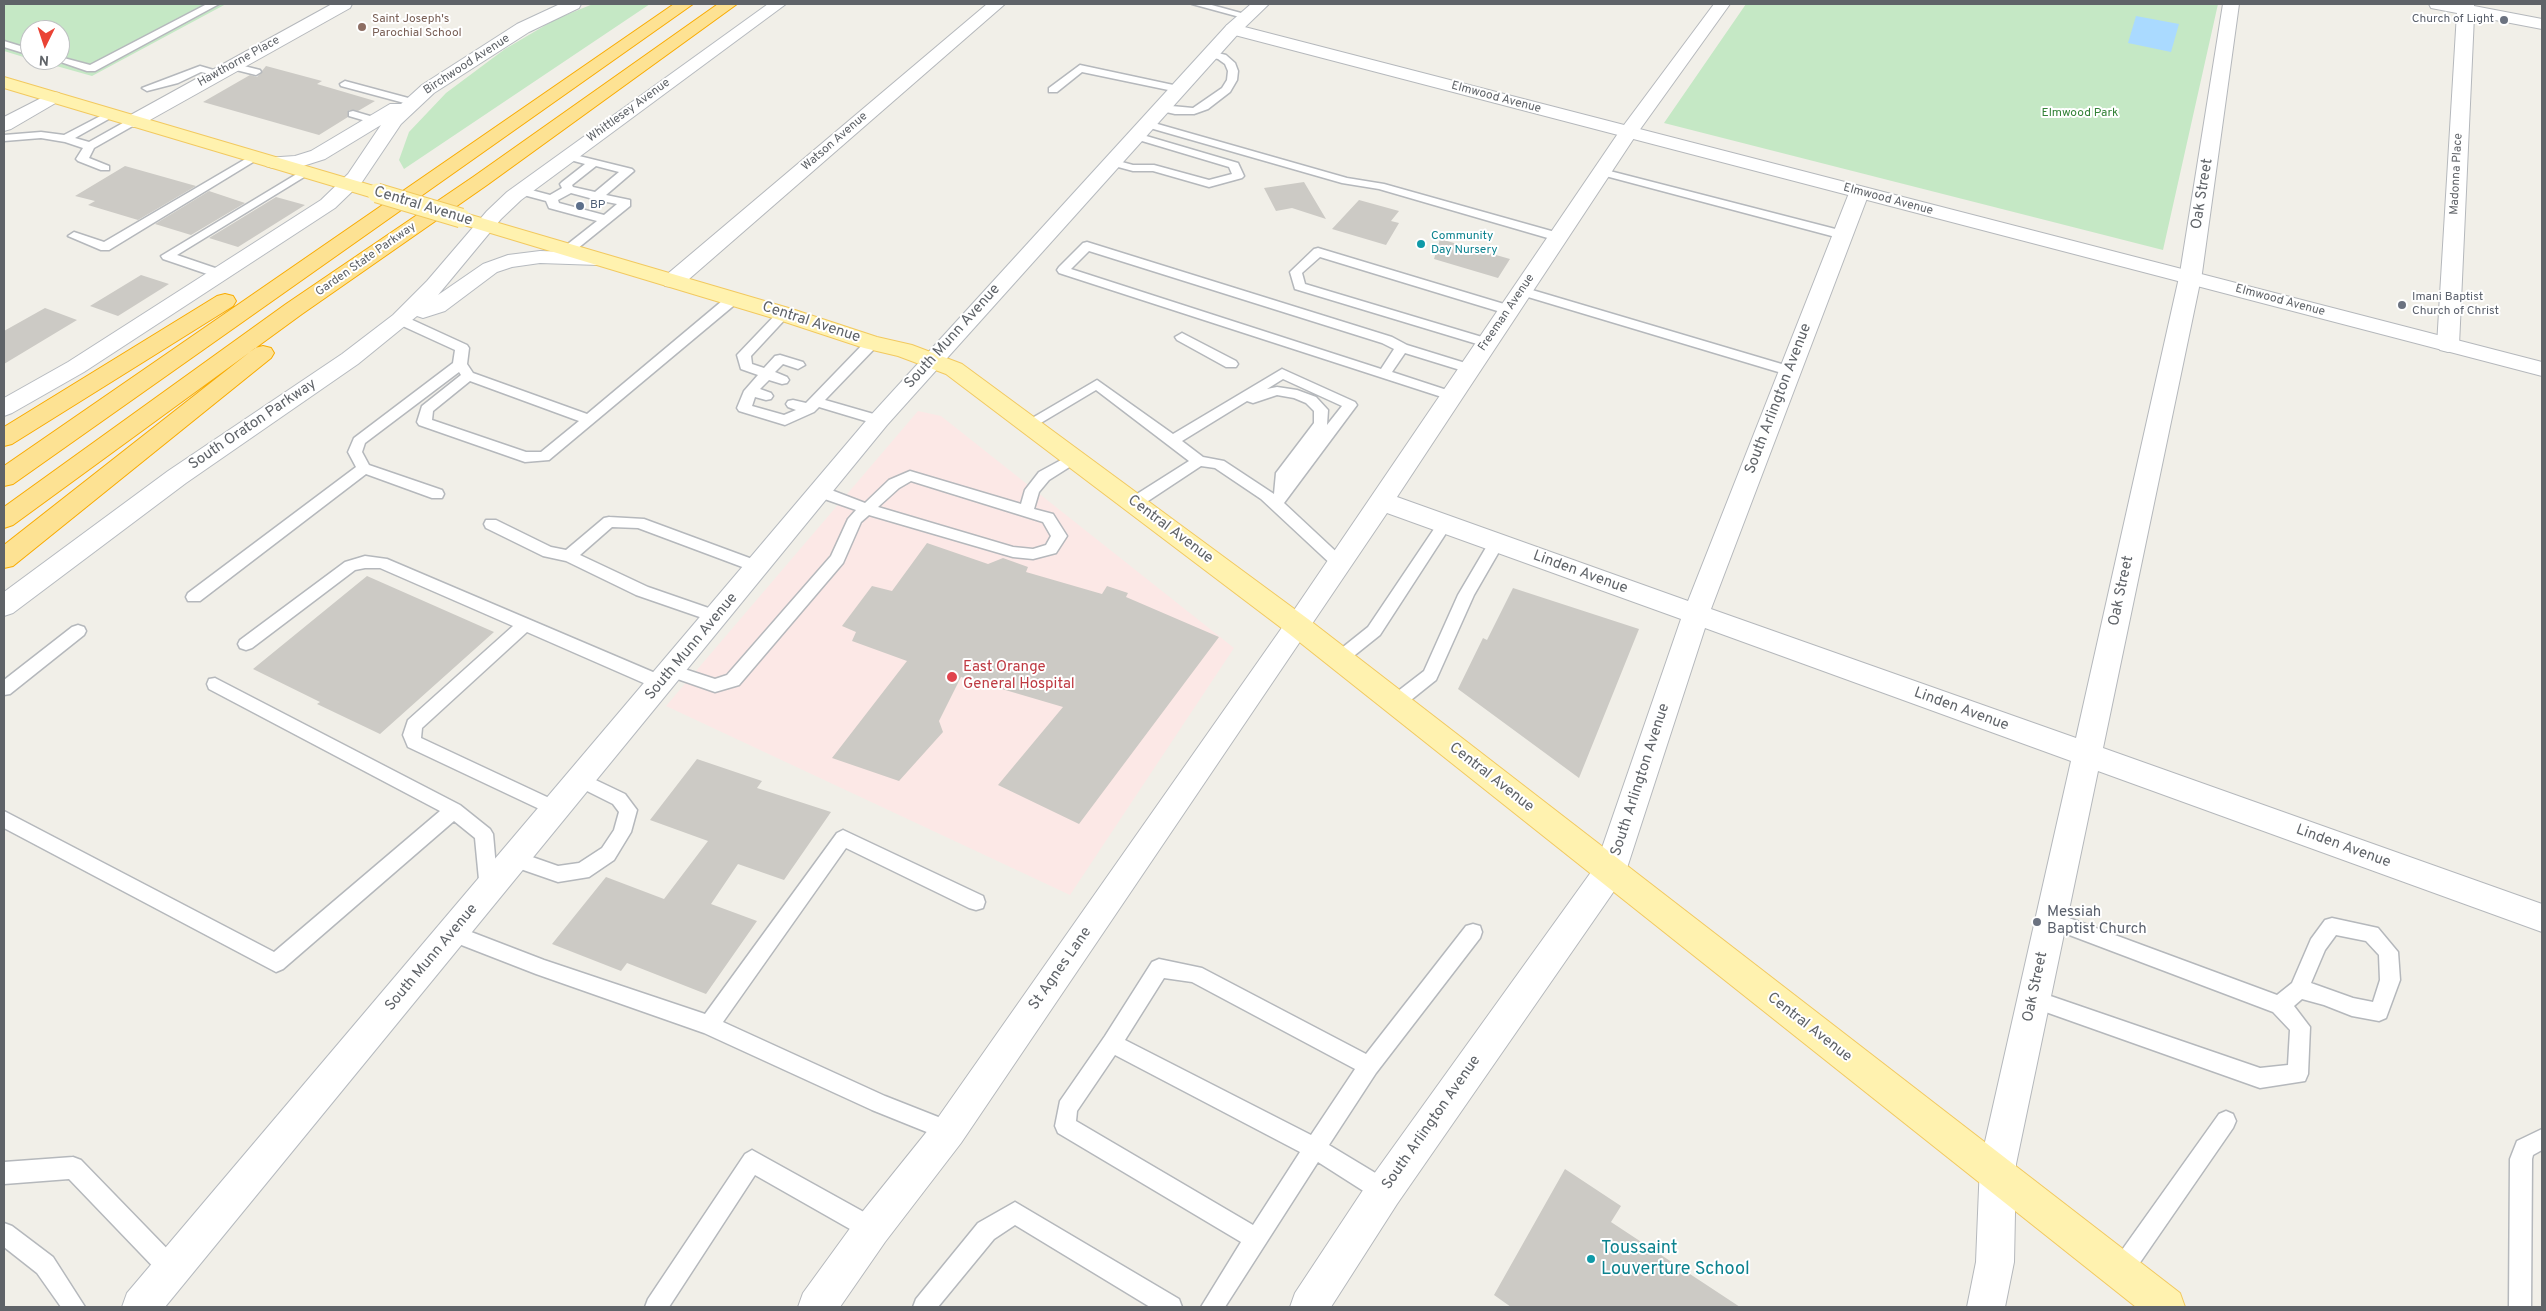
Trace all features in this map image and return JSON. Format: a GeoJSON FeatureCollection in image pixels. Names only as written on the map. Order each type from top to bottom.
{"type":"FeatureCollection","features":[{"type":"Feature","properties":{"kind":"highway"},"geometry":{"type":"LineString","coordinates":[[4,478],[473,149],[685,4]]}},
{"type":"Feature","properties":{"kind":"highway","name":"Garden State Parkway"},"geometry":{"type":"LineString","coordinates":[[4,519],[286,315],[480,181],[730,4]]}},
{"type":"Feature","properties":{"kind":"highway"},"geometry":{"type":"LineString","coordinates":[[4,438],[473,149]]}},
{"type":"Feature","properties":{"kind":"highway"},"geometry":{"type":"LineString","coordinates":[[4,559],[480,181]]}},
{"type":"Feature","properties":{"kind":"main road","name":"Central Avenue"},"geometry":{"type":"LineString","coordinates":[[4,82],[784,314],[932,359],[954,369],[1298,626],[2166,1307]]}},
{"type":"Feature","properties":{"kind":"street","name":"Hawthorne Place"},"geometry":{"type":"LineString","coordinates":[[134,121],[344,4]]}},
{"type":"Feature","properties":{"kind":"street","name":"Birchwood Avenue"},"geometry":{"type":"LineString","coordinates":[[349,185],[394,120],[428,89],[559,4]]}},
{"type":"Feature","properties":{"kind":"street"},"geometry":{"type":"LineString","coordinates":[[523,28],[574,4]]}},
{"type":"Feature","properties":{"kind":"street","name":"Whittlesey Avenue"},"geometry":{"type":"LineString","coordinates":[[485,225],[520,191],[778,4]]}},
{"type":"Feature","properties":{"kind":"street","name":"Watson Avenue"},"geometry":{"type":"LineString","coordinates":[[673,281],[997,4]]}},
{"type":"Feature","properties":{"kind":"street","name":"Freeman Avenue"},"geometry":{"type":"LineString","coordinates":[[1298,626],[1628,133],[1722,4]]}},
{"type":"Feature","properties":{"kind":"street","name":"Oak Street"},"geometry":{"type":"LineString","coordinates":[[1986,1307],[1995,1262],[1996,1175],[2189,278],[2231,4]]}},
{"type":"Feature","properties":{"kind":"street"},"geometry":{"type":"LineString","coordinates":[[2437,4],[2466,6],[2542,24]]}},
{"type":"Feature","properties":{"kind":"street","name":"Madonna Place"},"geometry":{"type":"LineString","coordinates":[[2448,345],[2466,6]]}},
{"type":"Feature","properties":{"kind":"street","name":"South Munn Avenue"},"geometry":{"type":"LineString","coordinates":[[141,1307],[879,420],[932,359],[1210,54],[1247,16]]}},
{"type":"Feature","properties":{"kind":"street","name":"Elmwood Avenue"},"geometry":{"type":"LineString","coordinates":[[1247,16],[1628,133],[2542,369]]}},
{"type":"Feature","properties":{"kind":"street"},"geometry":{"type":"LineString","coordinates":[[273,162],[296,162],[318,155],[428,89]]}},
{"type":"Feature","properties":{"kind":"street"},"geometry":{"type":"LineString","coordinates":[[4,125],[53,97]]}},
{"type":"Feature","properties":{"kind":"street"},"geometry":{"type":"LineString","coordinates":[[4,408],[76,366],[320,210],[349,185]]}},
{"type":"Feature","properties":{"kind":"street","name":"South Arlington Avenue"},"geometry":{"type":"LineString","coordinates":[[1309,1307],[1384,1191],[1610,871],[1696,614],[1860,193]]}},
{"type":"Feature","properties":{"kind":"street","name":"South Oraton Parkway"},"geometry":{"type":"LineString","coordinates":[[4,606],[177,477],[350,359],[401,320],[440,280],[485,225]]}},
{"type":"Feature","properties":{"kind":"street"},"geometry":{"type":"LineString","coordinates":[[401,320],[437,306],[472,279],[490,268],[508,261],[540,257],[598,259]]}},
{"type":"Feature","properties":{"kind":"street","name":"Linden Avenue"},"geometry":{"type":"LineString","coordinates":[[1381,501],[2542,918]]}},
{"type":"Feature","properties":{"kind":"street","name":"St Agnes Lane"},"geometry":{"type":"LineString","coordinates":[[817,1307],[872,1229],[949,1131],[1298,626]]}},
{"type":"Feature","properties":{"kind":"lane"},"geometry":{"type":"LineString","coordinates":[[70,63],[91,69],[214,4]]}},
{"type":"Feature","properties":{"kind":"lane"},"geometry":{"type":"LineString","coordinates":[[1197,4],[1247,16]]}},
{"type":"Feature","properties":{"kind":"lane"},"geometry":{"type":"LineString","coordinates":[[4,44],[20,49]]}},
{"type":"Feature","properties":{"kind":"lane"},"geometry":{"type":"LineString","coordinates":[[1161,108],[1184,112],[1204,107],[1226,90],[1232,80],[1231,66],[1222,57],[1210,54]]}},
{"type":"Feature","properties":{"kind":"lane"},"geometry":{"type":"LineString","coordinates":[[1053,90],[1080,68],[1178,90]]}},
{"type":"Feature","properties":{"kind":"lane"},"geometry":{"type":"LineString","coordinates":[[147,88],[174,81],[200,69],[256,72]]}},
{"type":"Feature","properties":{"kind":"lane"},"geometry":{"type":"LineString","coordinates":[[345,84],[408,101]]}},
{"type":"Feature","properties":{"kind":"lane"},"geometry":{"type":"LineString","coordinates":[[66,139],[110,114]]}},
{"type":"Feature","properties":{"kind":"lane"},"geometry":{"type":"LineString","coordinates":[[353,114],[376,121]]}},
{"type":"Feature","properties":{"kind":"lane"},"geometry":{"type":"LineString","coordinates":[[105,168],[82,159],[90,146],[134,121]]}},
{"type":"Feature","properties":{"kind":"lane"},"geometry":{"type":"LineString","coordinates":[[1112,162],[1133,168],[1154,168],[1209,184],[1238,176],[1234,164],[1141,130]]}},
{"type":"Feature","properties":{"kind":"lane"},"geometry":{"type":"LineString","coordinates":[[1141,130],[1346,182],[1380,186],[1558,237]]}},
{"type":"Feature","properties":{"kind":"lane"},"geometry":{"type":"LineString","coordinates":[[4,138],[41,135],[66,139],[90,146]]}},
{"type":"Feature","properties":{"kind":"lane"},"geometry":{"type":"LineString","coordinates":[[567,156],[628,171],[597,196]]}},
{"type":"Feature","properties":{"kind":"lane"},"geometry":{"type":"LineString","coordinates":[[74,236],[106,248],[254,157]]}},
{"type":"Feature","properties":{"kind":"lane"},"geometry":{"type":"LineString","coordinates":[[569,189],[566,184],[593,163]]}},
{"type":"Feature","properties":{"kind":"lane"},"geometry":{"type":"LineString","coordinates":[[220,274],[167,256],[306,172]]}},
{"type":"Feature","properties":{"kind":"lane"},"geometry":{"type":"LineString","coordinates":[[1602,172],[1843,235]]}},
{"type":"Feature","properties":{"kind":"lane"},"geometry":{"type":"LineString","coordinates":[[520,191],[552,199],[569,189],[626,203],[568,250]]}},
{"type":"Feature","properties":{"kind":"lane"},"geometry":{"type":"LineString","coordinates":[[552,199],[554,205],[605,219]]}},
{"type":"Feature","properties":{"kind":"lane"},"geometry":{"type":"LineString","coordinates":[[1451,396],[1063,270],[1087,246],[1387,340],[1402,348],[1470,369]]}},
{"type":"Feature","properties":{"kind":"lane"},"geometry":{"type":"LineString","coordinates":[[1487,343],[1298,286],[1296,272],[1318,252],[1509,310]]}},
{"type":"Feature","properties":{"kind":"lane"},"geometry":{"type":"LineString","coordinates":[[1522,291],[1790,371]]}},
{"type":"Feature","properties":{"kind":"lane"},"geometry":{"type":"LineString","coordinates":[[401,320],[462,348],[464,371],[427,409],[424,422],[525,457],[544,457],[733,299]]}},
{"type":"Feature","properties":{"kind":"lane"},"geometry":{"type":"LineString","coordinates":[[782,380],[746,366],[744,355],[784,314]]}},
{"type":"Feature","properties":{"kind":"lane"},"geometry":{"type":"LineString","coordinates":[[1182,337],[1231,364]]}},
{"type":"Feature","properties":{"kind":"lane"},"geometry":{"type":"LineString","coordinates":[[798,364],[780,359],[750,391],[744,408],[785,420],[816,401],[872,342]]}},
{"type":"Feature","properties":{"kind":"lane"},"geometry":{"type":"LineString","coordinates":[[1384,374],[1402,348]]}},
{"type":"Feature","properties":{"kind":"lane"},"geometry":{"type":"LineString","coordinates":[[464,371],[588,419]]}},
{"type":"Feature","properties":{"kind":"lane"},"geometry":{"type":"LineString","coordinates":[[437,494],[364,468],[355,452],[359,441],[464,371]]}},
{"type":"Feature","properties":{"kind":"lane"},"geometry":{"type":"LineString","coordinates":[[825,373],[839,377]]}},
{"type":"Feature","properties":{"kind":"lane"},"geometry":{"type":"LineString","coordinates":[[1179,437],[1282,373],[1350,405],[1279,499]]}},
{"type":"Feature","properties":{"kind":"lane"},"geometry":{"type":"LineString","coordinates":[[1029,424],[1097,384],[1179,437],[1200,461],[1219,464],[1279,499],[1339,563]]}},
{"type":"Feature","properties":{"kind":"lane"},"geometry":{"type":"LineString","coordinates":[[810,388],[816,401]]}},
{"type":"Feature","properties":{"kind":"lane"},"geometry":{"type":"LineString","coordinates":[[750,391],[766,396]]}},
{"type":"Feature","properties":{"kind":"lane"},"geometry":{"type":"LineString","coordinates":[[1179,437],[1201,431],[1262,394],[1277,392],[1297,394],[1312,400],[1321,410],[1321,424],[1283,473],[1279,499]]}},
{"type":"Feature","properties":{"kind":"lane"},"geometry":{"type":"LineString","coordinates":[[793,404],[816,401],[879,420]]}},
{"type":"Feature","properties":{"kind":"lane"},"geometry":{"type":"LineString","coordinates":[[1026,510],[1032,490],[1044,476],[1074,458]]}},
{"type":"Feature","properties":{"kind":"lane"},"geometry":{"type":"LineString","coordinates":[[1134,503],[1200,461]]}},
{"type":"Feature","properties":{"kind":"lane"},"geometry":{"type":"LineString","coordinates":[[194,597],[364,468]]}},
{"type":"Feature","properties":{"kind":"lane"},"geometry":{"type":"LineString","coordinates":[[246,644],[350,566],[365,562],[382,563],[400,568],[525,624],[667,677],[714,686],[733,680],[838,559],[855,519],[867,509],[894,484],[910,476],[1048,518],[1059,536],[1051,548],[1033,554],[1013,552],[867,509],[821,492]]}},
{"type":"Feature","properties":{"kind":"lane"},"geometry":{"type":"LineString","coordinates":[[569,556],[609,522],[639,523],[758,567]]}},
{"type":"Feature","properties":{"kind":"lane"},"geometry":{"type":"LineString","coordinates":[[491,524],[548,552],[569,556],[642,591],[717,617]]}},
{"type":"Feature","properties":{"kind":"lane"},"geometry":{"type":"LineString","coordinates":[[1339,659],[1374,631],[1445,524]]}},
{"type":"Feature","properties":{"kind":"lane"},"geometry":{"type":"LineString","coordinates":[[1395,702],[1430,675],[1466,595],[1496,542]]}},
{"type":"Feature","properties":{"kind":"lane"},"geometry":{"type":"LineString","coordinates":[[525,624],[414,725],[412,735],[414,742],[556,809]]}},
{"type":"Feature","properties":{"kind":"lane"},"geometry":{"type":"LineString","coordinates":[[4,688],[11,675],[78,631]]}},
{"type":"Feature","properties":{"kind":"lane"},"geometry":{"type":"LineString","coordinates":[[215,684],[454,810],[484,834],[489,890]]}},
{"type":"Feature","properties":{"kind":"lane"},"geometry":{"type":"LineString","coordinates":[[515,859],[558,874],[583,872],[608,854],[622,832],[628,810],[619,799],[581,780]]}},
{"type":"Feature","properties":{"kind":"lane"},"geometry":{"type":"LineString","coordinates":[[4,819],[276,963],[454,810]]}},
{"type":"Feature","properties":{"kind":"lane"},"geometry":{"type":"LineString","coordinates":[[709,1025],[843,838],[976,902]]}},
{"type":"Feature","properties":{"kind":"lane"},"geometry":{"type":"LineString","coordinates":[[2033,999],[2260,1078],[2298,1074],[2300,1027],[2280,1005],[2050,919]]}},
{"type":"Feature","properties":{"kind":"lane"},"geometry":{"type":"LineString","coordinates":[[2280,1005],[2299,990],[2318,945],[2332,926],[2371,934],[2388,952],[2390,980],[2380,1012],[2352,1007],[2326,996],[2299,990]]}},
{"type":"Feature","properties":{"kind":"lane"},"geometry":{"type":"LineString","coordinates":[[1212,1307],[1369,1066],[1473,932]]}},
{"type":"Feature","properties":{"kind":"lane"},"geometry":{"type":"LineString","coordinates":[[453,933],[542,968],[709,1025],[879,1103],[949,1131]]}},
{"type":"Feature","properties":{"kind":"lane"},"geometry":{"type":"LineString","coordinates":[[1256,1240],[1066,1126],[1067,1108],[1112,1043],[1159,968],[1195,974],[1369,1066]]}},
{"type":"Feature","properties":{"kind":"lane"},"geometry":{"type":"LineString","coordinates":[[1112,1043],[1315,1148],[1384,1191]]}},
{"type":"Feature","properties":{"kind":"lane"},"geometry":{"type":"LineString","coordinates":[[2120,1272],[2226,1121]]}},
{"type":"Feature","properties":{"kind":"lane"},"geometry":{"type":"LineString","coordinates":[[2520,1307],[2521,1159],[2524,1148],[2542,1139]]}},
{"type":"Feature","properties":{"kind":"lane"},"geometry":{"type":"LineString","coordinates":[[656,1307],[752,1161],[872,1229]]}},
{"type":"Feature","properties":{"kind":"lane"},"geometry":{"type":"LineString","coordinates":[[4,1172],[73,1168],[172,1270]]}},
{"type":"Feature","properties":{"kind":"lane"},"geometry":{"type":"LineString","coordinates":[[924,1307],[986,1231],[1015,1214],[1171,1307]]}},
{"type":"Feature","properties":{"kind":"lane"},"geometry":{"type":"LineString","coordinates":[[4,1234],[45,1265],[74,1307]]}},
{"type":"Feature","properties":{"kind":"shaded area","name":"East Orange General Hospital"},"geometry":{"type":"Polygon","coordinates":[[[918,411],[941,416],[1234,648],[1070,895],[666,706],[918,411]]]}},
{"type":"Feature","properties":{"kind":"green space"},"geometry":{"type":"Polygon","coordinates":[[[4,4],[226,4],[92,76],[70,70],[70,20],[20,20],[20,56],[4,51],[4,4]]]}},
{"type":"Feature","properties":{"kind":"green space"},"geometry":{"type":"Polygon","coordinates":[[[593,4],[650,4],[404,169],[399,160],[409,132],[446,93],[505,49],[556,19],[593,4]]]}},
{"type":"Feature","properties":{"kind":"green space","name":"Elmwood Park"},"geometry":{"type":"Polygon","coordinates":[[[1746,4],[2218,4],[2163,250],[1664,123],[1746,4]]]}},
{"type":"Feature","properties":{"kind":"water"},"geometry":{"type":"Polygon","coordinates":[[[2136,16],[2179,24],[2171,52],[2128,43],[2136,16]]]}},
{"type":"Feature","properties":{"kind":"building"},"geometry":{"type":"Polygon","coordinates":[[[266,66],[322,81],[317,84],[375,101],[358,111],[349,110],[348,117],[319,135],[203,102],[250,75],[257,77],[266,66]]]}},
{"type":"Feature","properties":{"kind":"building"},"geometry":{"type":"Polygon","coordinates":[[[125,166],[196,186],[138,220],[88,205],[95,201],[75,196],[125,166]]]}},
{"type":"Feature","properties":{"kind":"building"},"geometry":{"type":"Polygon","coordinates":[[[1304,182],[1326,219],[1292,208],[1276,211],[1264,188],[1304,182]]]}},
{"type":"Feature","properties":{"kind":"building"},"geometry":{"type":"Polygon","coordinates":[[[209,191],[245,203],[191,235],[155,224],[209,191]]]}},
{"type":"Feature","properties":{"kind":"building"},"geometry":{"type":"Polygon","coordinates":[[[276,197],[305,205],[238,247],[209,238],[276,197]]]}},
{"type":"Feature","properties":{"kind":"building"},"geometry":{"type":"Polygon","coordinates":[[[1359,200],[1399,211],[1391,221],[1399,223],[1386,245],[1332,229],[1359,200]]]}},
{"type":"Feature","properties":{"kind":"building"},"geometry":{"type":"Polygon","coordinates":[[[1440,239],[1510,259],[1498,278],[1434,259],[1440,239]]]}},
{"type":"Feature","properties":{"kind":"building"},"geometry":{"type":"Polygon","coordinates":[[[141,275],[169,284],[118,316],[90,306],[141,275]]]}},
{"type":"Feature","properties":{"kind":"building"},"geometry":{"type":"Polygon","coordinates":[[[45,308],[77,320],[4,364],[4,331],[45,308]]]}},
{"type":"Feature","properties":{"kind":"building"},"geometry":{"type":"Polygon","coordinates":[[[927,543],[988,564],[1003,558],[1028,567],[1026,572],[1102,594],[1107,586],[1128,593],[1126,597],[1219,637],[1079,824],[998,785],[1063,707],[961,677],[939,721],[943,732],[899,781],[832,758],[907,661],[852,641],[856,632],[842,626],[872,586],[892,591],[927,543]]]}},
{"type":"Feature","properties":{"kind":"building"},"geometry":{"type":"Polygon","coordinates":[[[367,576],[494,632],[380,734],[317,704],[320,702],[253,669],[367,576]]]}},
{"type":"Feature","properties":{"kind":"building"},"geometry":{"type":"Polygon","coordinates":[[[1513,588],[1639,629],[1579,778],[1458,689],[1483,638],[1487,640],[1513,588]]]}},
{"type":"Feature","properties":{"kind":"building"},"geometry":{"type":"Polygon","coordinates":[[[697,759],[762,781],[757,788],[831,812],[784,880],[738,864],[711,904],[757,921],[706,994],[627,963],[621,971],[552,944],[606,877],[664,899],[708,841],[650,820],[697,759]]]}},
{"type":"Feature","properties":{"kind":"building","name":"Toussaint Louverture School"},"geometry":{"type":"Polygon","coordinates":[[[1565,1169],[1621,1206],[1611,1222],[1740,1307],[1511,1307],[1494,1295],[1565,1169]]]}},
{"type":"Feature","properties":{"kind":"place","name":"Church of Light"},"geometry":{"type":"Point","coordinates":[2504,20]}},
{"type":"Feature","properties":{"kind":"place","name":"Saint Joseph's Parochial School"},"geometry":{"type":"Point","coordinates":[362,27]}},
{"type":"Feature","properties":{"kind":"place","name":"BP"},"geometry":{"type":"Point","coordinates":[580,206]}},
{"type":"Feature","properties":{"kind":"place","name":"Community Day Nursery"},"geometry":{"type":"Point","coordinates":[1421,244]}},
{"type":"Feature","properties":{"kind":"place","name":"Imani Baptist Church of Christ"},"geometry":{"type":"Point","coordinates":[2402,305]}},
{"type":"Feature","properties":{"kind":"place","name":"East Orange General Hospital"},"geometry":{"type":"Point","coordinates":[952,677]}},
{"type":"Feature","properties":{"kind":"place","name":"Messiah Baptist Church"},"geometry":{"type":"Point","coordinates":[2037,922]}},
{"type":"Feature","properties":{"kind":"place","name":"Toussaint Louverture School"},"geometry":{"type":"Point","coordinates":[1591,1259]}}]}
